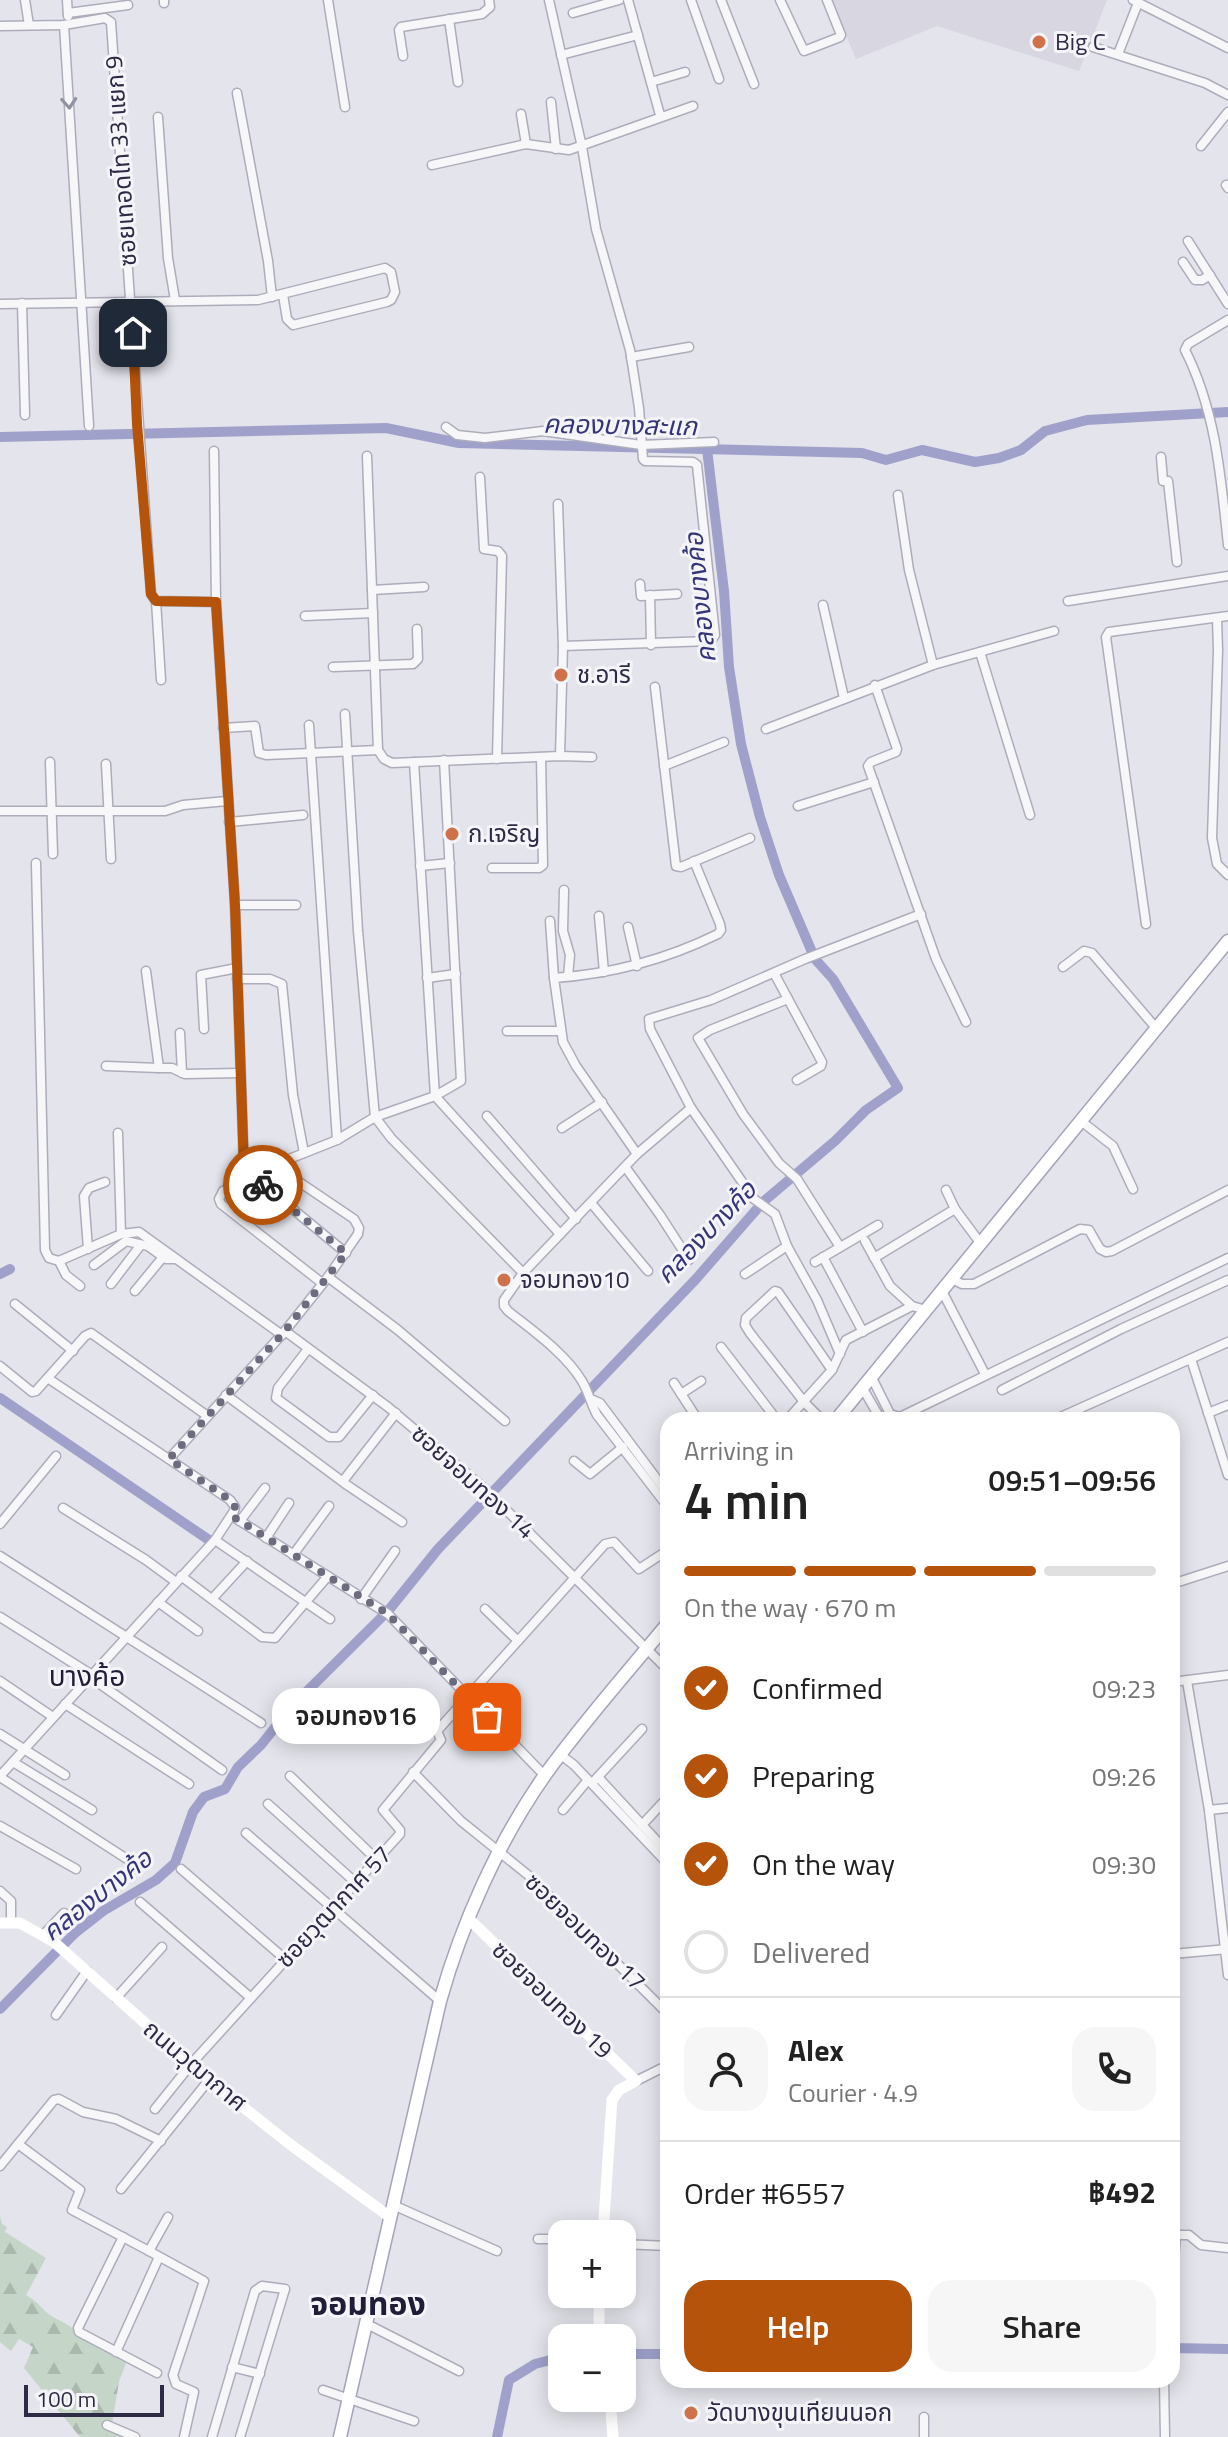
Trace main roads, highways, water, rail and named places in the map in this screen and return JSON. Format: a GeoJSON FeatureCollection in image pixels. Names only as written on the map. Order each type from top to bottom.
{"type":"FeatureCollection","features":[{"type":"Feature","properties":{"kind":"main road"},"geometry":{"type":"LineString","coordinates":[[842,1412],[1228,941]]}},
{"type":"Feature","properties":{"kind":"main road"},"geometry":{"type":"LineString","coordinates":[[340,2437],[440,2001],[454,1955],[499,1854],[545,1776],[660,1633]]}},
{"type":"Feature","properties":{"kind":"main road","name":"ซอยจอมทอง 19"},"geometry":{"type":"LineString","coordinates":[[469,1919],[636,2081],[619,2090],[612,2100],[604,2220]]}},
{"type":"Feature","properties":{"kind":"main road","name":"ถนนวุฒากาศ"},"geometry":{"type":"LineString","coordinates":[[5,1922],[31,1927],[44,1934],[209,2080],[291,2145],[392,2211]]}},
{"type":"Feature","properties":{"kind":"main road"},"geometry":{"type":"LineString","coordinates":[[611,2412],[613,2437]]}},
{"type":"Feature","properties":{"kind":"waterway","name":"คลองบางสะแก"},"geometry":{"type":"LineString","coordinates":[[0,437],[386,428],[459,443],[862,453],[886,460],[922,450],[975,462],[1021,450],[1045,431],[1087,420],[1228,412]]}},
{"type":"Feature","properties":{"kind":"waterway","name":"คลองบางค้อ"},"geometry":{"type":"LineString","coordinates":[[0,2009],[75,1933],[103,1911],[156,1880],[175,1863],[193,1812],[204,1797],[225,1789],[238,1767],[261,1745],[292,1706],[388,1611],[438,1549],[696,1279],[763,1202],[835,1141],[866,1110],[898,1088],[833,979],[815,959],[779,875],[760,817],[741,744],[729,667],[724,591],[707,449]]}},
{"type":"Feature","properties":{"kind":"waterway"},"geometry":{"type":"LineString","coordinates":[[0,1274],[10,1269]]}},
{"type":"Feature","properties":{"kind":"waterway"},"geometry":{"type":"LineString","coordinates":[[0,1398],[209,1540]]}},
{"type":"Feature","properties":{"kind":"waterway"},"geometry":{"type":"LineString","coordinates":[[1180,2348],[1228,2349]]}},
{"type":"Feature","properties":{"kind":"waterway"},"geometry":{"type":"LineString","coordinates":[[636,2354],[660,2354]]}},
{"type":"Feature","properties":{"kind":"waterway"},"geometry":{"type":"LineString","coordinates":[[497,2437],[509,2380],[535,2364],[548,2361]]}},
{"type":"Feature","properties":{"kind":"place","name":"Big C"},"geometry":{"type":"Point","coordinates":[1039,42]}},
{"type":"Feature","properties":{"kind":"place","name":"ช.อารี"},"geometry":{"type":"Point","coordinates":[561,675]}},
{"type":"Feature","properties":{"kind":"place","name":"ก.เจริญ"},"geometry":{"type":"Point","coordinates":[452,834]}},
{"type":"Feature","properties":{"kind":"place","name":"จอมทอง10"},"geometry":{"type":"Point","coordinates":[504,1280]}},
{"type":"Feature","properties":{"kind":"place","name":"จอมทอง16"},"geometry":{"type":"Point","coordinates":[487,1717]}},
{"type":"Feature","properties":{"kind":"place","name":"วัดบางขุนเทียนนอก"},"geometry":{"type":"Point","coordinates":[691,2413]}},
{"type":"Feature","properties":{"kind":"district","name":"บางค้อ"},"geometry":{"type":"Point","coordinates":[87,1676]}},
{"type":"Feature","properties":{"kind":"district","name":"จอมทอง"},"geometry":{"type":"Point","coordinates":[368,2304]}}]}
